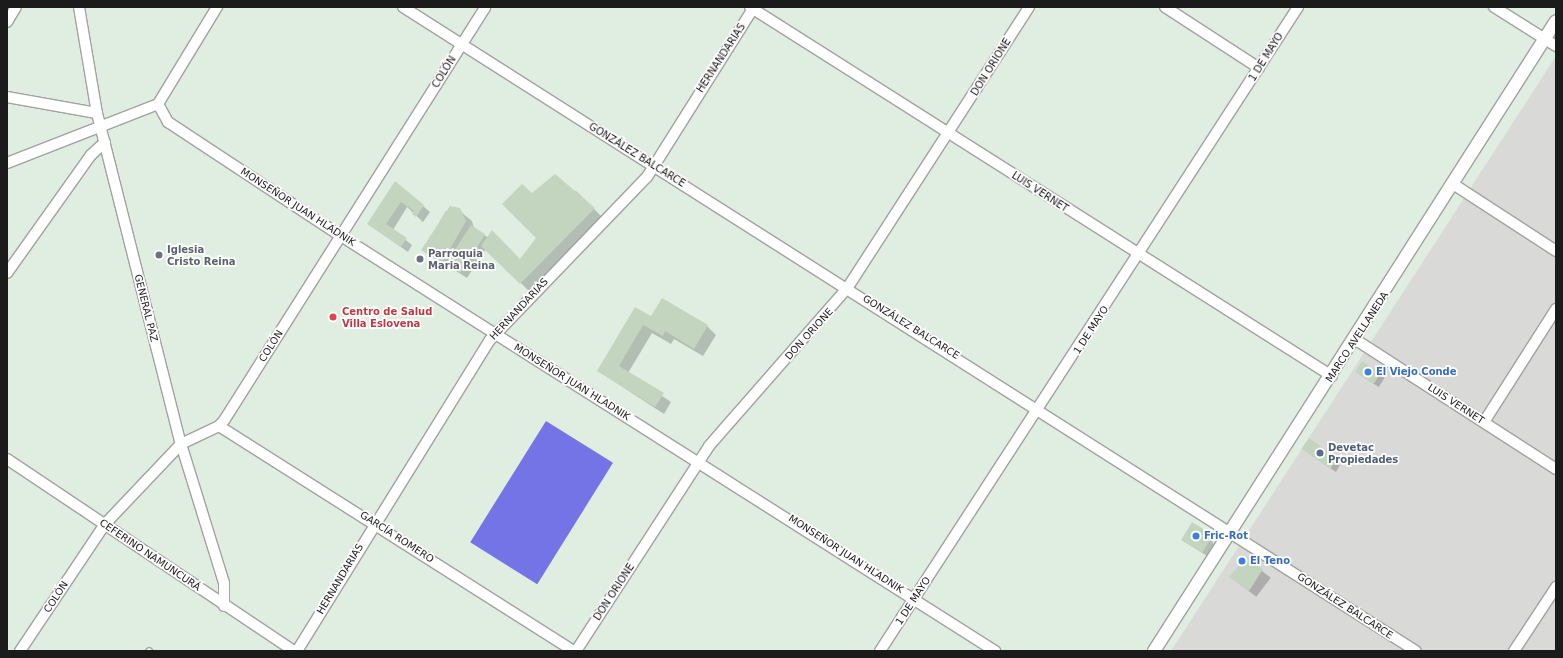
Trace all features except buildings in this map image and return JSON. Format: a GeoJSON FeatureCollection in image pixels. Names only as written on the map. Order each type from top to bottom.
{"type":"FeatureCollection","features":[{"type":"Feature","properties":{"kind":"street"},"geometry":{"type":"LineString","coordinates":[[7,22],[15,7]]}},
{"type":"Feature","properties":{"kind":"street","name":"GENERAL PAZ"},"geometry":{"type":"LineString","coordinates":[[79,7],[97,113],[181,444],[224,583],[224,606]]}},
{"type":"Feature","properties":{"kind":"street"},"geometry":{"type":"LineString","coordinates":[[7,163],[100,124],[158,104],[217,7]]}},
{"type":"Feature","properties":{"kind":"street","name":"GONZÁLEZ BALCARCE"},"geometry":{"type":"LineString","coordinates":[[403,7],[1040,409],[1416,651]]}},
{"type":"Feature","properties":{"kind":"street","name":"COLÓN"},"geometry":{"type":"LineString","coordinates":[[20,651],[105,524],[181,444],[219,426],[485,7]]}},
{"type":"Feature","properties":{"kind":"street","name":"DON ORIONE"},"geometry":{"type":"LineString","coordinates":[[576,651],[700,461],[848,288],[949,134],[1029,7]]}},
{"type":"Feature","properties":{"kind":"street"},"geometry":{"type":"LineString","coordinates":[[1165,7],[1259,68]]}},
{"type":"Feature","properties":{"kind":"street","name":"1 DE MAYO"},"geometry":{"type":"LineString","coordinates":[[880,651],[1040,409],[1298,7]]}},
{"type":"Feature","properties":{"kind":"street"},"geometry":{"type":"LineString","coordinates":[[1494,7],[1556,46]]}},
{"type":"Feature","properties":{"kind":"street","name":"LUIS VERNET"},"geometry":{"type":"LineString","coordinates":[[752,8],[1139,256],[1332,376]]}},
{"type":"Feature","properties":{"kind":"street","name":"HERNANDARIAS"},"geometry":{"type":"LineString","coordinates":[[295,651],[374,523],[495,335],[640,186],[752,8]]}},
{"type":"Feature","properties":{"kind":"street","name":"MARCO AVELLANEDA"},"geometry":{"type":"LineString","coordinates":[[1154,651],[1356,340],[1556,21]]}},
{"type":"Feature","properties":{"kind":"street"},"geometry":{"type":"LineString","coordinates":[[7,97],[97,113]]}},
{"type":"Feature","properties":{"kind":"street","name":"MONSEÑOR JUAN HLADNIK"},"geometry":{"type":"LineString","coordinates":[[158,104],[168,122],[341,236],[495,335],[700,461],[995,651]]}},
{"type":"Feature","properties":{"kind":"street"},"geometry":{"type":"LineString","coordinates":[[7,273],[91,155],[105,142]]}},
{"type":"Feature","properties":{"kind":"street"},"geometry":{"type":"LineString","coordinates":[[1453,184],[1556,250]]}},
{"type":"Feature","properties":{"kind":"street"},"geometry":{"type":"LineString","coordinates":[[1484,422],[1556,309]]}},
{"type":"Feature","properties":{"kind":"street","name":"LUIS VERNET"},"geometry":{"type":"LineString","coordinates":[[1356,340],[1556,469]]}},
{"type":"Feature","properties":{"kind":"street","name":"GARCÍA ROMERO"},"geometry":{"type":"LineString","coordinates":[[219,426],[374,523],[573,651]]}},
{"type":"Feature","properties":{"kind":"street","name":"CEFERINO NAMUNCURÁ"},"geometry":{"type":"LineString","coordinates":[[7,459],[224,606],[295,651]]}},
{"type":"Feature","properties":{"kind":"street"},"geometry":{"type":"LineString","coordinates":[[1514,651],[1556,587]]}},
{"type":"Feature","properties":{"kind":"shaded area"},"geometry":{"type":"Polygon","coordinates":[[[1556,56],[1556,651],[1171,651],[1556,56]]]}},
{"type":"Feature","properties":{"kind":"shaded area"},"geometry":{"type":"Polygon","coordinates":[[[546,421],[613,463],[537,584],[470,542],[546,421]]]}},
{"type":"Feature","properties":{"kind":"place","name":"Iglesia Cristo Reina"},"geometry":{"type":"Point","coordinates":[159,255]}},
{"type":"Feature","properties":{"kind":"place","name":"Parroquia Maria Reina"},"geometry":{"type":"Point","coordinates":[420,259]}},
{"type":"Feature","properties":{"kind":"place","name":"Centro de Salud Villa Eslovena"},"geometry":{"type":"Point","coordinates":[333,317]}},
{"type":"Feature","properties":{"kind":"place","name":"El Viejo Conde"},"geometry":{"type":"Point","coordinates":[1368,372]}},
{"type":"Feature","properties":{"kind":"place","name":"Devetac Propiedades"},"geometry":{"type":"Point","coordinates":[1320,453]}},
{"type":"Feature","properties":{"kind":"place","name":"Fric-Rot"},"geometry":{"type":"Point","coordinates":[1196,536]}},
{"type":"Feature","properties":{"kind":"place","name":"El Teno"},"geometry":{"type":"Point","coordinates":[1242,561]}}]}
